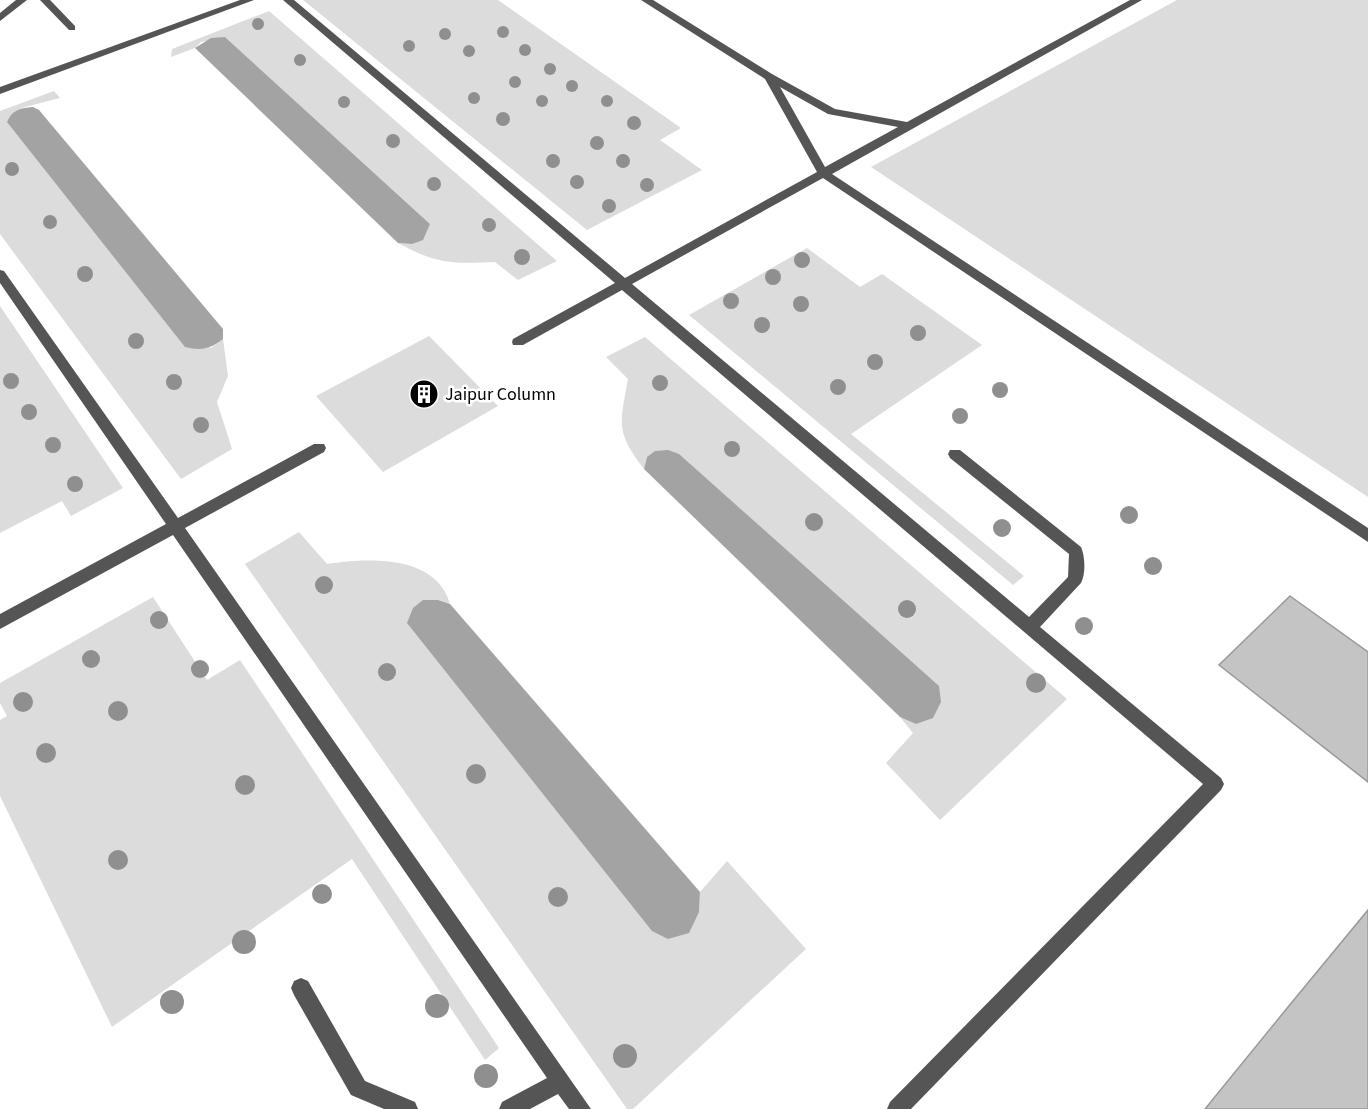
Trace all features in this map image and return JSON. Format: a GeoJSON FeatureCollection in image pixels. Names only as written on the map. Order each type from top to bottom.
{"type":"FeatureCollection","features":[{"type":"Feature","properties":{"kind":"street"},"geometry":{"type":"LineString","coordinates":[[0,18],[22,0]]}},
{"type":"Feature","properties":{"kind":"street"},"geometry":{"type":"LineString","coordinates":[[45,0],[72,28]]}},
{"type":"Feature","properties":{"kind":"street"},"geometry":{"type":"LineString","coordinates":[[0,92],[249,0]]}},
{"type":"Feature","properties":{"kind":"street"},"geometry":{"type":"LineString","coordinates":[[288,0],[1215,784],[897,1109]]}},
{"type":"Feature","properties":{"kind":"street"},"geometry":{"type":"LineString","coordinates":[[646,0],[769,77],[832,112],[909,126]]}},
{"type":"Feature","properties":{"kind":"street"},"geometry":{"type":"LineString","coordinates":[[518,342],[1137,0]]}},
{"type":"Feature","properties":{"kind":"street"},"geometry":{"type":"LineString","coordinates":[[769,77],[823,173],[1368,536]]}},
{"type":"Feature","properties":{"kind":"street"},"geometry":{"type":"LineString","coordinates":[[0,274],[581,1109]]}},
{"type":"Feature","properties":{"kind":"street"},"geometry":{"type":"LineString","coordinates":[[0,622],[319,448]]}},
{"type":"Feature","properties":{"kind":"street"},"geometry":{"type":"LineString","coordinates":[[955,454],[1076,552],[1076,579],[1030,627]]}},
{"type":"Feature","properties":{"kind":"street"},"geometry":{"type":"LineString","coordinates":[[301,988],[358,1088],[408,1109]]}},
{"type":"Feature","properties":{"kind":"street"},"geometry":{"type":"LineString","coordinates":[[509,1109],[561,1081]]}},
{"type":"Feature","properties":{"kind":"shaded area"},"geometry":{"type":"Polygon","coordinates":[[[303,0],[498,0],[681,128],[660,140],[702,170],[587,230],[303,0]]]}},
{"type":"Feature","properties":{"kind":"shaded area"},"geometry":{"type":"Polygon","coordinates":[[[1177,0],[1368,0],[1368,497],[871,167],[1177,0]]]}},
{"type":"Feature","properties":{"kind":"shaded area"},"geometry":{"type":"Polygon","coordinates":[[[269,11],[557,261],[518,280],[495,262],[445,261],[411,250],[398,243],[412,244],[430,224],[225,37],[201,42],[195,48],[171,57],[172,49],[269,11]]]}},
{"type":"Feature","properties":{"kind":"shaded area"},"geometry":{"type":"Polygon","coordinates":[[[225,37],[430,224],[423,240],[412,244],[398,243],[195,48],[211,38],[225,37]]]}},
{"type":"Feature","properties":{"kind":"shaded area"},"geometry":{"type":"Polygon","coordinates":[[[54,91],[60,98],[21,108],[211,348],[223,339],[228,376],[217,402],[232,449],[181,479],[0,234],[0,111],[54,91]]]}},
{"type":"Feature","properties":{"kind":"shaded area"},"geometry":{"type":"Polygon","coordinates":[[[33,107],[39,110],[223,329],[223,339],[205,348],[185,347],[7,122],[17,110],[33,107]]]}},
{"type":"Feature","properties":{"kind":"shaded area"},"geometry":{"type":"Polygon","coordinates":[[[807,248],[860,287],[882,274],[982,345],[851,434],[1024,576],[1013,585],[689,315],[807,248]]]}},
{"type":"Feature","properties":{"kind":"shaded area"},"geometry":{"type":"Polygon","coordinates":[[[0,306],[123,488],[71,516],[62,501],[0,533],[0,306]]]}},
{"type":"Feature","properties":{"kind":"shaded area"},"geometry":{"type":"Polygon","coordinates":[[[429,336],[498,406],[383,472],[316,396],[429,336]]]}},
{"type":"Feature","properties":{"kind":"shaded area"},"geometry":{"type":"Polygon","coordinates":[[[645,337],[1067,699],[940,820],[886,763],[913,733],[900,717],[916,724],[647,457],[644,469],[628,445],[622,427],[622,417],[628,379],[606,357],[645,337]]]}},
{"type":"Feature","properties":{"kind":"shaded area"},"geometry":{"type":"Polygon","coordinates":[[[668,450],[679,454],[939,686],[941,702],[933,718],[916,724],[900,717],[644,469],[647,457],[655,451],[668,450]]]}},
{"type":"Feature","properties":{"kind":"shaded area"},"geometry":{"type":"Polygon","coordinates":[[[299,532],[327,564],[362,561],[399,563],[431,576],[442,588],[450,604],[438,600],[699,912],[700,892],[727,861],[806,949],[633,1109],[627,1109],[245,564],[299,532]]]}},
{"type":"Feature","properties":{"kind":"shaded area"},"geometry":{"type":"Polygon","coordinates":[[[153,597],[207,680],[240,660],[499,1048],[485,1060],[352,859],[112,1027],[0,796],[0,720],[7,716],[0,703],[0,683],[153,597]]]}},
{"type":"Feature","properties":{"kind":"shaded area"},"geometry":{"type":"Polygon","coordinates":[[[423,600],[438,600],[450,604],[700,892],[699,912],[689,933],[668,939],[652,931],[407,623],[413,608],[423,600]]]}},
{"type":"Feature","properties":{"kind":"building"},"geometry":{"type":"Polygon","coordinates":[[[1290,596],[1368,652],[1368,782],[1219,665],[1290,596]]]}},
{"type":"Feature","properties":{"kind":"building"},"geometry":{"type":"Polygon","coordinates":[[[1368,910],[1368,1109],[1205,1109],[1288,1007],[1368,910]]]}},
{"type":"Feature","properties":{"kind":"place","name":"Jaipur Column"},"geometry":{"type":"Point","coordinates":[424,394]}}]}
